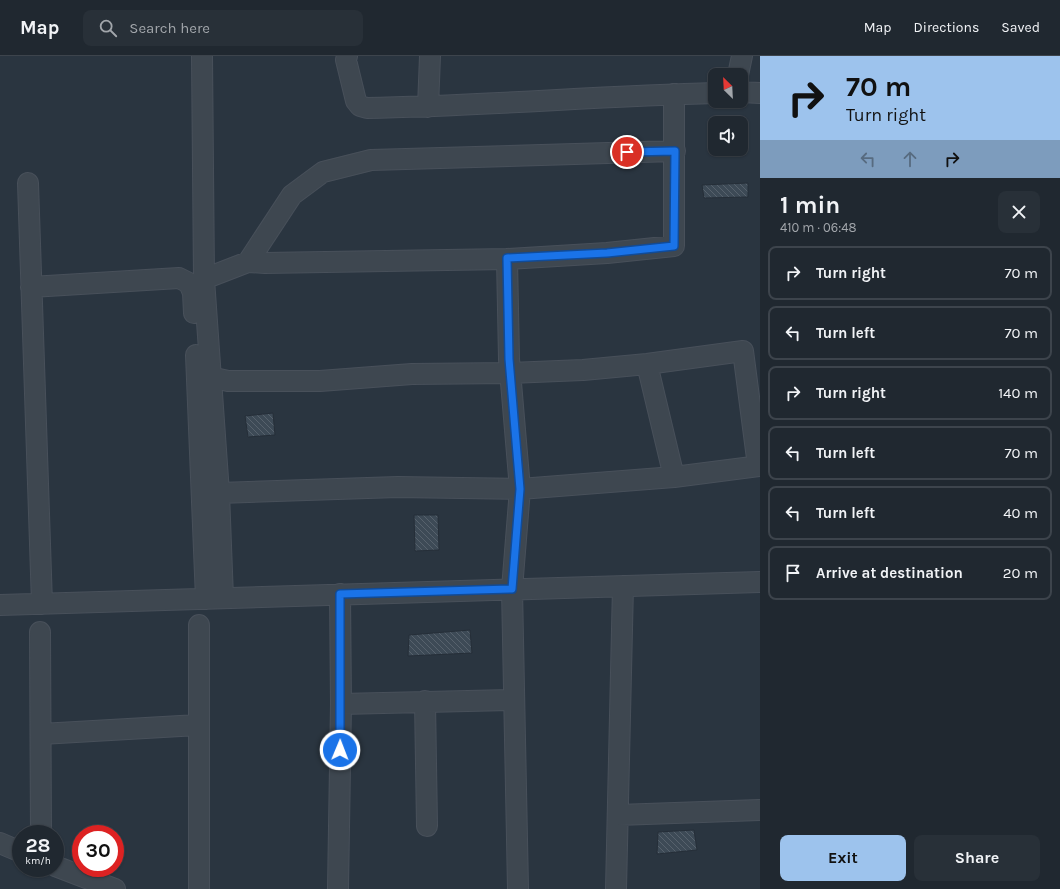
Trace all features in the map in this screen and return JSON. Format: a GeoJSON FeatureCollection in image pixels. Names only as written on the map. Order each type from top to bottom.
{"type":"FeatureCollection","features":[{"type":"Feature","properties":{"kind":"street"},"geometry":{"type":"LineString","coordinates":[[202,56],[204,279],[219,492],[215,598]]}},
{"type":"Feature","properties":{"kind":"street"},"geometry":{"type":"LineString","coordinates":[[346,56],[356,101],[360,106],[367,108],[428,107],[708,93]]}},
{"type":"Feature","properties":{"kind":"street"},"geometry":{"type":"LineString","coordinates":[[428,107],[430,56]]}},
{"type":"Feature","properties":{"kind":"street"},"geometry":{"type":"LineString","coordinates":[[739,68],[742,56]]}},
{"type":"Feature","properties":{"kind":"street"},"geometry":{"type":"LineString","coordinates":[[748,92],[760,92]]}},
{"type":"Feature","properties":{"kind":"street"},"geometry":{"type":"LineString","coordinates":[[204,279],[248,262],[273,263],[507,258],[607,253],[674,246],[674,94]]}},
{"type":"Feature","properties":{"kind":"street"},"geometry":{"type":"LineString","coordinates":[[248,262],[292,195],[323,172],[371,160],[675,151]]}},
{"type":"Feature","properties":{"kind":"street"},"geometry":{"type":"LineString","coordinates":[[28,183],[42,604]]}},
{"type":"Feature","properties":{"kind":"street"},"geometry":{"type":"LineString","coordinates":[[507,258],[510,373],[520,489],[512,589],[518,889]]}},
{"type":"Feature","properties":{"kind":"street"},"geometry":{"type":"LineString","coordinates":[[31,287],[179,278],[189,283],[193,293],[215,598]]}},
{"type":"Feature","properties":{"kind":"street"},"geometry":{"type":"LineString","coordinates":[[210,377],[228,381],[320,381],[412,374],[510,373],[583,370],[647,364],[743,351],[759,466],[674,477],[520,489],[398,487],[219,492]]}},
{"type":"Feature","properties":{"kind":"street"},"geometry":{"type":"LineString","coordinates":[[647,364],[674,477]]}},
{"type":"Feature","properties":{"kind":"street"},"geometry":{"type":"LineString","coordinates":[[0,605],[760,582]]}},
{"type":"Feature","properties":{"kind":"street"},"geometry":{"type":"LineString","coordinates":[[616,889],[623,586]]}},
{"type":"Feature","properties":{"kind":"street"},"geometry":{"type":"LineString","coordinates":[[338,889],[341,704],[340,594]]}},
{"type":"Feature","properties":{"kind":"street"},"geometry":{"type":"LineString","coordinates":[[199,625],[199,889]]}},
{"type":"Feature","properties":{"kind":"street"},"geometry":{"type":"LineString","coordinates":[[40,632],[41,825]]}},
{"type":"Feature","properties":{"kind":"street"},"geometry":{"type":"LineString","coordinates":[[341,704],[514,700]]}},
{"type":"Feature","properties":{"kind":"street"},"geometry":{"type":"LineString","coordinates":[[425,701],[427,826]]}},
{"type":"Feature","properties":{"kind":"street"},"geometry":{"type":"LineString","coordinates":[[40,734],[198,725]]}},
{"type":"Feature","properties":{"kind":"street"},"geometry":{"type":"LineString","coordinates":[[618,815],[760,810]]}},
{"type":"Feature","properties":{"kind":"street"},"geometry":{"type":"LineString","coordinates":[[0,843],[12,848]]}},
{"type":"Feature","properties":{"kind":"street"},"geometry":{"type":"LineString","coordinates":[[64,869],[115,889]]}},
{"type":"Feature","properties":{"kind":"building"},"geometry":{"type":"Polygon","coordinates":[[[748,183],[748,197],[704,198],[702,185],[748,183]]]}},
{"type":"Feature","properties":{"kind":"building"},"geometry":{"type":"Polygon","coordinates":[[[273,413],[275,435],[248,437],[245,416],[273,413]]]}},
{"type":"Feature","properties":{"kind":"building"},"geometry":{"type":"Polygon","coordinates":[[[414,515],[438,515],[439,550],[415,551],[414,515]]]}},
{"type":"Feature","properties":{"kind":"building"},"geometry":{"type":"Polygon","coordinates":[[[470,630],[472,653],[408,656],[409,635],[470,630]]]}},
{"type":"Feature","properties":{"kind":"building"},"geometry":{"type":"Polygon","coordinates":[[[694,830],[697,850],[657,854],[658,832],[694,830]]]}},
{"type":"Feature","properties":{"kind":"route"},"geometry":{"type":"LineString","coordinates":[[340,750],[340,594],[512,589],[520,489],[509,359],[507,258],[607,253],[674,246],[675,151],[627,152]]}}]}
